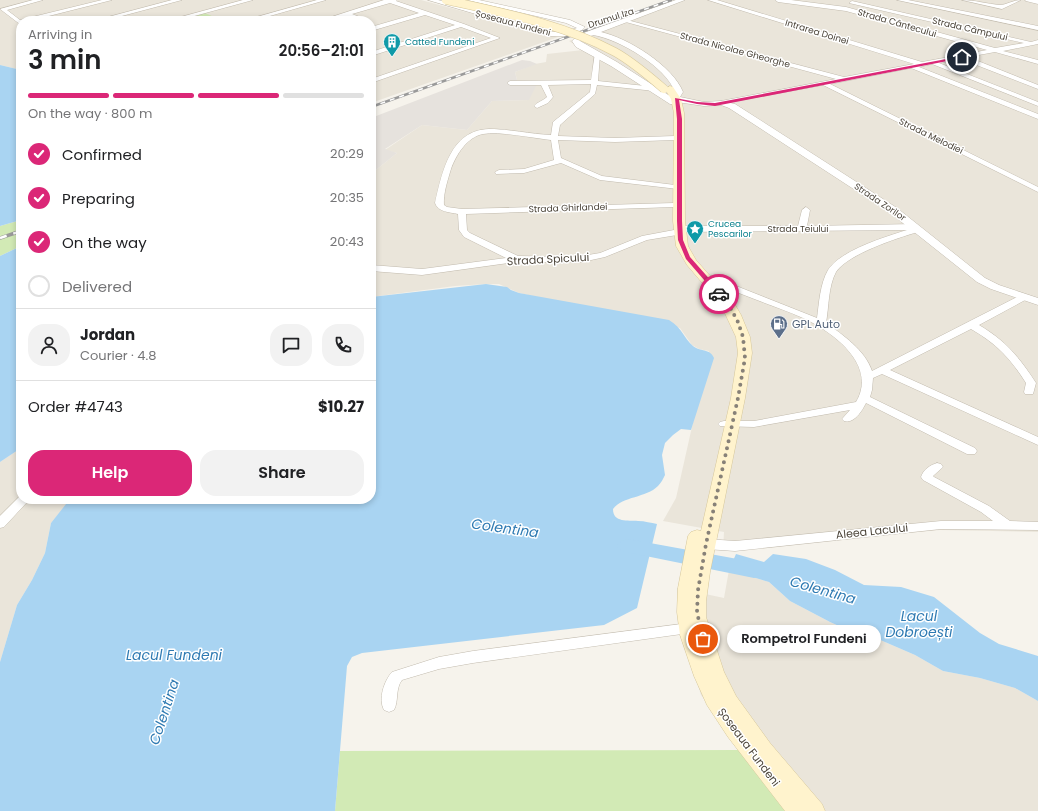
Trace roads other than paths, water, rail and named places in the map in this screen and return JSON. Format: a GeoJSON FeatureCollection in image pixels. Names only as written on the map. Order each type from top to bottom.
{"type":"FeatureCollection","features":[{"type":"Feature","properties":{"kind":"main road","name":"Șoseaua Fundeni"},"geometry":{"type":"LineString","coordinates":[[446,0],[530,19],[580,35],[632,62],[649,75],[669,94],[675,119],[674,205],[677,231],[685,252],[703,276],[727,303],[734,315],[743,337],[744,363],[728,425],[691,601],[686,612],[689,628],[704,676],[714,699],[735,731],[798,811]]}},
{"type":"Feature","properties":{"kind":"main road","name":"Șoseaua Fundeni"},"geometry":{"type":"LineString","coordinates":[[456,0],[535,18],[584,34],[636,61],[657,76],[669,94],[680,119],[677,247],[682,257],[726,310],[735,330],[738,358],[728,425]]}},
{"type":"Feature","properties":{"kind":"main road","name":"Șoseaua Fundeni"},"geometry":{"type":"LineString","coordinates":[[691,601],[703,639],[722,689],[748,730],[814,811]]}},
{"type":"Feature","properties":{"kind":"street"},"geometry":{"type":"LineString","coordinates":[[16,19],[3,10],[40,0]]}},
{"type":"Feature","properties":{"kind":"street"},"geometry":{"type":"LineString","coordinates":[[45,16],[109,0]]}},
{"type":"Feature","properties":{"kind":"street"},"geometry":{"type":"LineString","coordinates":[[116,16],[179,0]]}},
{"type":"Feature","properties":{"kind":"street"},"geometry":{"type":"LineString","coordinates":[[188,16],[250,0]]}},
{"type":"Feature","properties":{"kind":"street"},"geometry":{"type":"LineString","coordinates":[[264,16],[323,0]]}},
{"type":"Feature","properties":{"kind":"street"},"geometry":{"type":"LineString","coordinates":[[340,16],[391,0],[497,38],[376,79]]}},
{"type":"Feature","properties":{"kind":"street","name":"Șoseaua Fundeni"},"geometry":{"type":"LineString","coordinates":[[431,0],[551,34],[569,33],[588,28]]}},
{"type":"Feature","properties":{"kind":"street","name":"Șoseaua Fundeni"},"geometry":{"type":"LineString","coordinates":[[470,0],[561,20],[620,40],[655,64],[677,86],[679,92],[669,94]]}},
{"type":"Feature","properties":{"kind":"street","name":"Drumul Iza"},"geometry":{"type":"LineString","coordinates":[[588,28],[663,0]]}},
{"type":"Feature","properties":{"kind":"street"},"geometry":{"type":"LineString","coordinates":[[669,94],[579,45],[576,41],[588,28],[624,21],[682,0]]}},
{"type":"Feature","properties":{"kind":"street","name":"Intrarea Doinei"},"geometry":{"type":"LineString","coordinates":[[711,0],[923,64]]}},
{"type":"Feature","properties":{"kind":"street","name":"Strada Cântecului"},"geometry":{"type":"LineString","coordinates":[[778,0],[846,9],[1038,62]]}},
{"type":"Feature","properties":{"kind":"street"},"geometry":{"type":"LineString","coordinates":[[900,0],[1038,28]]}},
{"type":"Feature","properties":{"kind":"street"},"geometry":{"type":"LineString","coordinates":[[965,0],[1002,7],[1018,0]]}},
{"type":"Feature","properties":{"kind":"street"},"geometry":{"type":"LineString","coordinates":[[1028,0],[1038,2]]}},
{"type":"Feature","properties":{"kind":"street","name":"Strada Câmpului"},"geometry":{"type":"LineString","coordinates":[[845,2],[1035,44]]}},
{"type":"Feature","properties":{"kind":"street"},"geometry":{"type":"LineString","coordinates":[[376,28],[426,13]]}},
{"type":"Feature","properties":{"kind":"street"},"geometry":{"type":"LineString","coordinates":[[347,14],[352,16]]}},
{"type":"Feature","properties":{"kind":"street","name":"Strada Nicolae Gheorghe"},"geometry":{"type":"LineString","coordinates":[[624,21],[845,79]]}},
{"type":"Feature","properties":{"kind":"street"},"geometry":{"type":"LineString","coordinates":[[376,52],[462,25]]}},
{"type":"Feature","properties":{"kind":"street"},"geometry":{"type":"LineString","coordinates":[[510,83],[596,82],[669,94],[704,104],[721,103],[1035,44]]}},
{"type":"Feature","properties":{"kind":"street"},"geometry":{"type":"LineString","coordinates":[[597,54],[596,82],[592,96],[558,122],[554,138],[556,157],[561,161],[600,178],[675,187]]}},
{"type":"Feature","properties":{"kind":"street"},"geometry":{"type":"LineString","coordinates":[[962,57],[1038,87]]}},
{"type":"Feature","properties":{"kind":"street"},"geometry":{"type":"LineString","coordinates":[[933,63],[1038,104]]}},
{"type":"Feature","properties":{"kind":"street"},"geometry":{"type":"LineString","coordinates":[[912,66],[1038,117]]}},
{"type":"Feature","properties":{"kind":"street"},"geometry":{"type":"LineString","coordinates":[[537,106],[546,102],[550,97],[543,82]]}},
{"type":"Feature","properties":{"kind":"street","name":"Strada Melodiei"},"geometry":{"type":"LineString","coordinates":[[823,83],[1038,190]]}},
{"type":"Feature","properties":{"kind":"street","name":"Strada Zorilor"},"geometry":{"type":"LineString","coordinates":[[721,103],[732,106],[885,205],[917,228],[981,280],[995,287],[1038,302]]}},
{"type":"Feature","properties":{"kind":"street","name":"Strada Ghirlandei"},"geometry":{"type":"LineString","coordinates":[[554,138],[487,132],[472,136],[451,157],[448,164],[440,206],[445,209],[462,212],[674,205]]}},
{"type":"Feature","properties":{"kind":"street"},"geometry":{"type":"LineString","coordinates":[[554,138],[618,141],[675,138]]}},
{"type":"Feature","properties":{"kind":"street"},"geometry":{"type":"LineString","coordinates":[[499,172],[524,171],[561,161]]}},
{"type":"Feature","properties":{"kind":"street"},"geometry":{"type":"LineString","coordinates":[[802,229],[806,210]]}},
{"type":"Feature","properties":{"kind":"street"},"geometry":{"type":"LineString","coordinates":[[462,212],[463,230],[466,235],[516,258]]}},
{"type":"Feature","properties":{"kind":"street"},"geometry":{"type":"LineString","coordinates":[[821,324],[827,289],[832,272],[838,265],[866,248],[917,228]]}},
{"type":"Feature","properties":{"kind":"street","name":"Strada Teiului"},"geometry":{"type":"LineString","coordinates":[[677,231],[917,228]]}},
{"type":"Feature","properties":{"kind":"street","name":"Strada Spicului"},"geometry":{"type":"LineString","coordinates":[[376,268],[430,272],[516,258],[564,260],[591,258],[645,238],[677,231]]}},
{"type":"Feature","properties":{"kind":"street"},"geometry":{"type":"LineString","coordinates":[[703,276],[792,309],[821,324],[856,354],[865,366],[868,376],[862,401],[848,419]]}},
{"type":"Feature","properties":{"kind":"street"},"geometry":{"type":"LineString","coordinates":[[868,376],[883,371],[912,354],[972,325],[1024,297]]}},
{"type":"Feature","properties":{"kind":"street"},"geometry":{"type":"LineString","coordinates":[[972,325],[1000,342],[1012,353],[1031,383],[1029,392]]}},
{"type":"Feature","properties":{"kind":"street"},"geometry":{"type":"LineString","coordinates":[[883,371],[1038,441]]}},
{"type":"Feature","properties":{"kind":"street"},"geometry":{"type":"LineString","coordinates":[[728,425],[754,424],[862,401],[970,451]]}},
{"type":"Feature","properties":{"kind":"street"},"geometry":{"type":"LineString","coordinates":[[937,467],[928,474],[927,477],[930,480],[985,509],[1006,525]]}},
{"type":"Feature","properties":{"kind":"street"},"geometry":{"type":"LineString","coordinates":[[0,524],[19,504]]}},
{"type":"Feature","properties":{"kind":"street","name":"Aleea Lacului"},"geometry":{"type":"LineString","coordinates":[[703,544],[726,546],[910,527],[956,525],[1038,526]]}},
{"type":"Feature","properties":{"kind":"street"},"geometry":{"type":"LineString","coordinates":[[389,706],[390,688],[393,680],[397,676],[439,663],[473,657],[689,628]]}},
{"type":"Feature","properties":{"kind":"water"},"geometry":{"type":"Polygon","coordinates":[[[0,65],[16,69],[16,221],[0,226],[0,65]]]}},
{"type":"Feature","properties":{"kind":"water"},"geometry":{"type":"Polygon","coordinates":[[[16,248],[16,451],[0,462],[0,256],[16,248]]]}},
{"type":"Feature","properties":{"kind":"water","name":"Lacul Fundeni"},"geometry":{"type":"Polygon","coordinates":[[[486,284],[507,287],[519,293],[669,320],[680,330],[693,346],[707,351],[712,355],[714,358],[691,430],[681,429],[665,443],[662,455],[665,475],[661,482],[653,490],[628,499],[613,509],[618,519],[657,524],[637,608],[604,625],[362,653],[352,657],[347,666],[335,811],[0,811],[0,662],[17,605],[32,580],[45,553],[51,523],[66,504],[376,504],[376,296],[486,284]]]}},
{"type":"Feature","properties":{"kind":"water","name":"Lacul Dobroești"},"geometry":{"type":"Polygon","coordinates":[[[736,554],[764,562],[773,554],[806,559],[835,570],[864,585],[901,587],[934,597],[980,633],[999,644],[1038,656],[1038,701],[1015,688],[980,678],[943,671],[915,655],[878,639],[852,632],[830,622],[790,601],[769,582],[729,570],[736,554]]]}},
{"type":"Feature","properties":{"kind":"waterway","name":"Colentina"},"geometry":{"type":"LineString","coordinates":[[628,546],[754,570]]}},
{"type":"Feature","properties":{"kind":"railway"},"geometry":{"type":"LineString","coordinates":[[376,105],[671,0]]}},
{"type":"Feature","properties":{"kind":"railway"},"geometry":{"type":"LineString","coordinates":[[0,238],[16,233]]}},
{"type":"Feature","properties":{"kind":"place","name":"Catted Fundeni"},"geometry":{"type":"Point","coordinates":[392,57]}},
{"type":"Feature","properties":{"kind":"place","name":"Crucea Pescarilor"},"geometry":{"type":"Point","coordinates":[695,244]}},
{"type":"Feature","properties":{"kind":"place","name":"GPL Auto"},"geometry":{"type":"Point","coordinates":[779,339]}},
{"type":"Feature","properties":{"kind":"place","name":"Rompetrol Fundeni"},"geometry":{"type":"Point","coordinates":[703,639]}}]}
